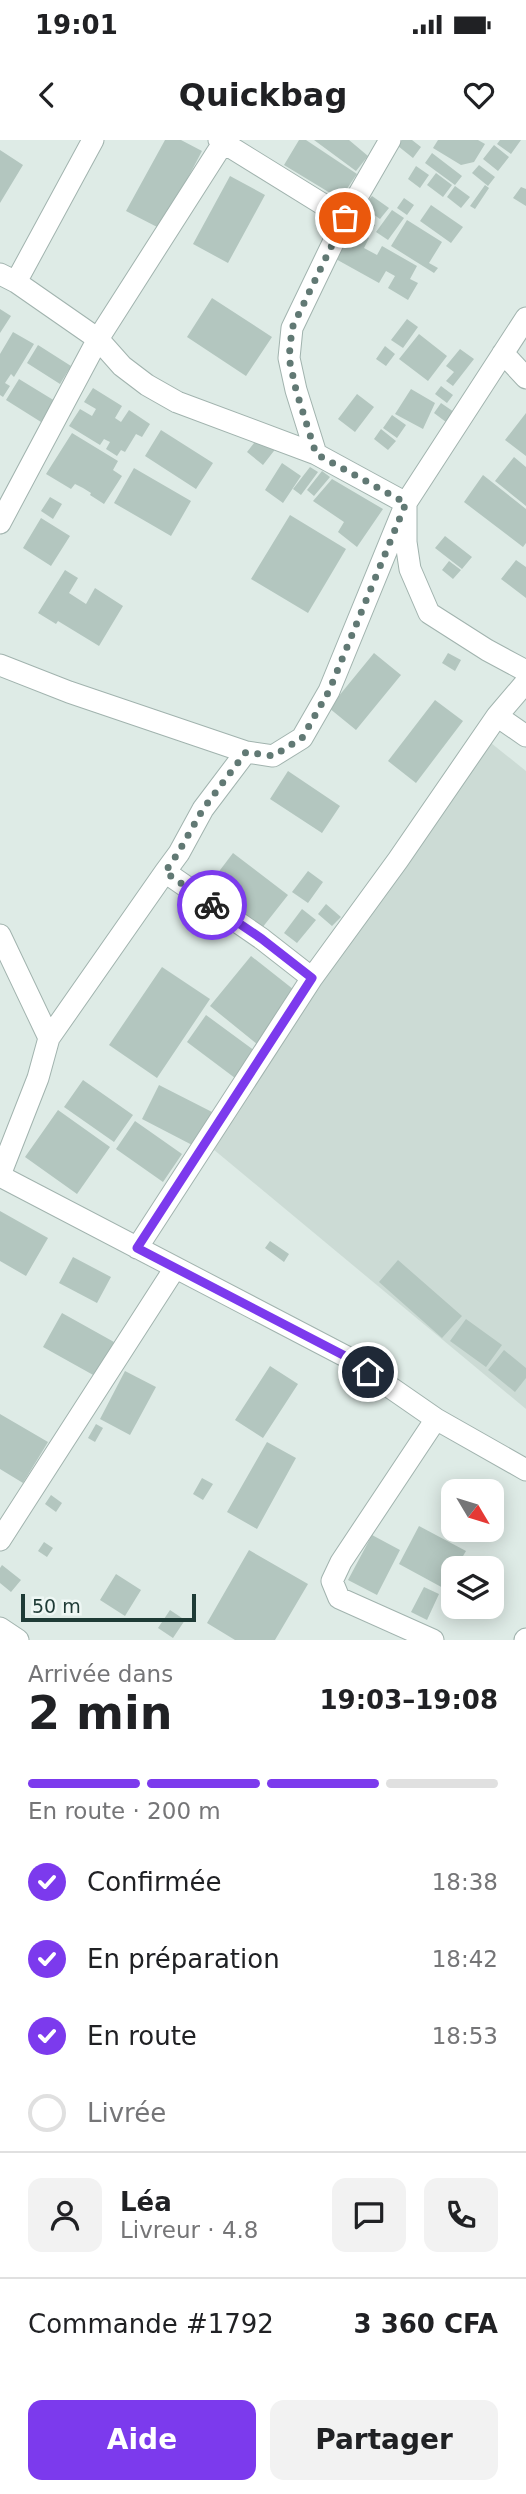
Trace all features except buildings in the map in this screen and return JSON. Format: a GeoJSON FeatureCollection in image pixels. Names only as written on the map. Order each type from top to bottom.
{"type":"FeatureCollection","features":[{"type":"Feature","properties":{"kind":"street"},"geometry":{"type":"LineString","coordinates":[[93,140],[8,278],[98,339],[122,366],[147,385],[177,402],[316,454],[406,503]]}},
{"type":"Feature","properties":{"kind":"street"},"geometry":{"type":"LineString","coordinates":[[316,454],[289,358],[292,328],[345,218],[390,140]]}},
{"type":"Feature","properties":{"kind":"street"},"geometry":{"type":"LineString","coordinates":[[2,514],[98,339],[223,141],[345,218]]}},
{"type":"Feature","properties":{"kind":"street"},"geometry":{"type":"LineString","coordinates":[[0,666],[246,752],[273,756],[302,738],[329,691],[406,503],[526,318]]}},
{"type":"Feature","properties":{"kind":"street"},"geometry":{"type":"LineString","coordinates":[[503,354],[526,377]]}},
{"type":"Feature","properties":{"kind":"street"},"geometry":{"type":"LineString","coordinates":[[406,503],[406,542],[410,569],[429,613],[526,671]]}},
{"type":"Feature","properties":{"kind":"street"},"geometry":{"type":"LineString","coordinates":[[137,1248],[312,978],[398,860],[497,716],[526,682]]}},
{"type":"Feature","properties":{"kind":"street"},"geometry":{"type":"LineString","coordinates":[[497,716],[526,736]]}},
{"type":"Feature","properties":{"kind":"street"},"geometry":{"type":"LineString","coordinates":[[246,752],[203,809],[178,853],[49,1038],[38,1078],[0,1175],[345,1356],[436,1419],[526,1470]]}},
{"type":"Feature","properties":{"kind":"street"},"geometry":{"type":"LineString","coordinates":[[165,872],[262,939],[312,978]]}},
{"type":"Feature","properties":{"kind":"street"},"geometry":{"type":"LineString","coordinates":[[0,935],[49,1038]]}},
{"type":"Feature","properties":{"kind":"street"},"geometry":{"type":"LineString","coordinates":[[0,1540],[175,1268]]}},
{"type":"Feature","properties":{"kind":"street"},"geometry":{"type":"LineString","coordinates":[[433,1640],[339,1598],[332,1581],[341,1562],[436,1419]]}},
{"type":"Feature","properties":{"kind":"street"},"geometry":{"type":"LineString","coordinates":[[0,1629],[18,1640]]}},
{"type":"Feature","properties":{"kind":"shaded area"},"geometry":{"type":"Polygon","coordinates":[[[486,739],[526,771],[526,1409],[207,1144],[486,739]]]}},
{"type":"Feature","properties":{"kind":"way so far"},"geometry":{"type":"LineString","coordinates":[[212,905],[165,872],[203,809],[246,752],[273,756],[302,738],[329,691],[406,503],[316,454],[289,358],[292,328],[345,218]]}},
{"type":"Feature","properties":{"kind":"route"},"geometry":{"type":"LineString","coordinates":[[212,905],[312,978],[137,1248],[345,1356],[368,1372]]}}]}
